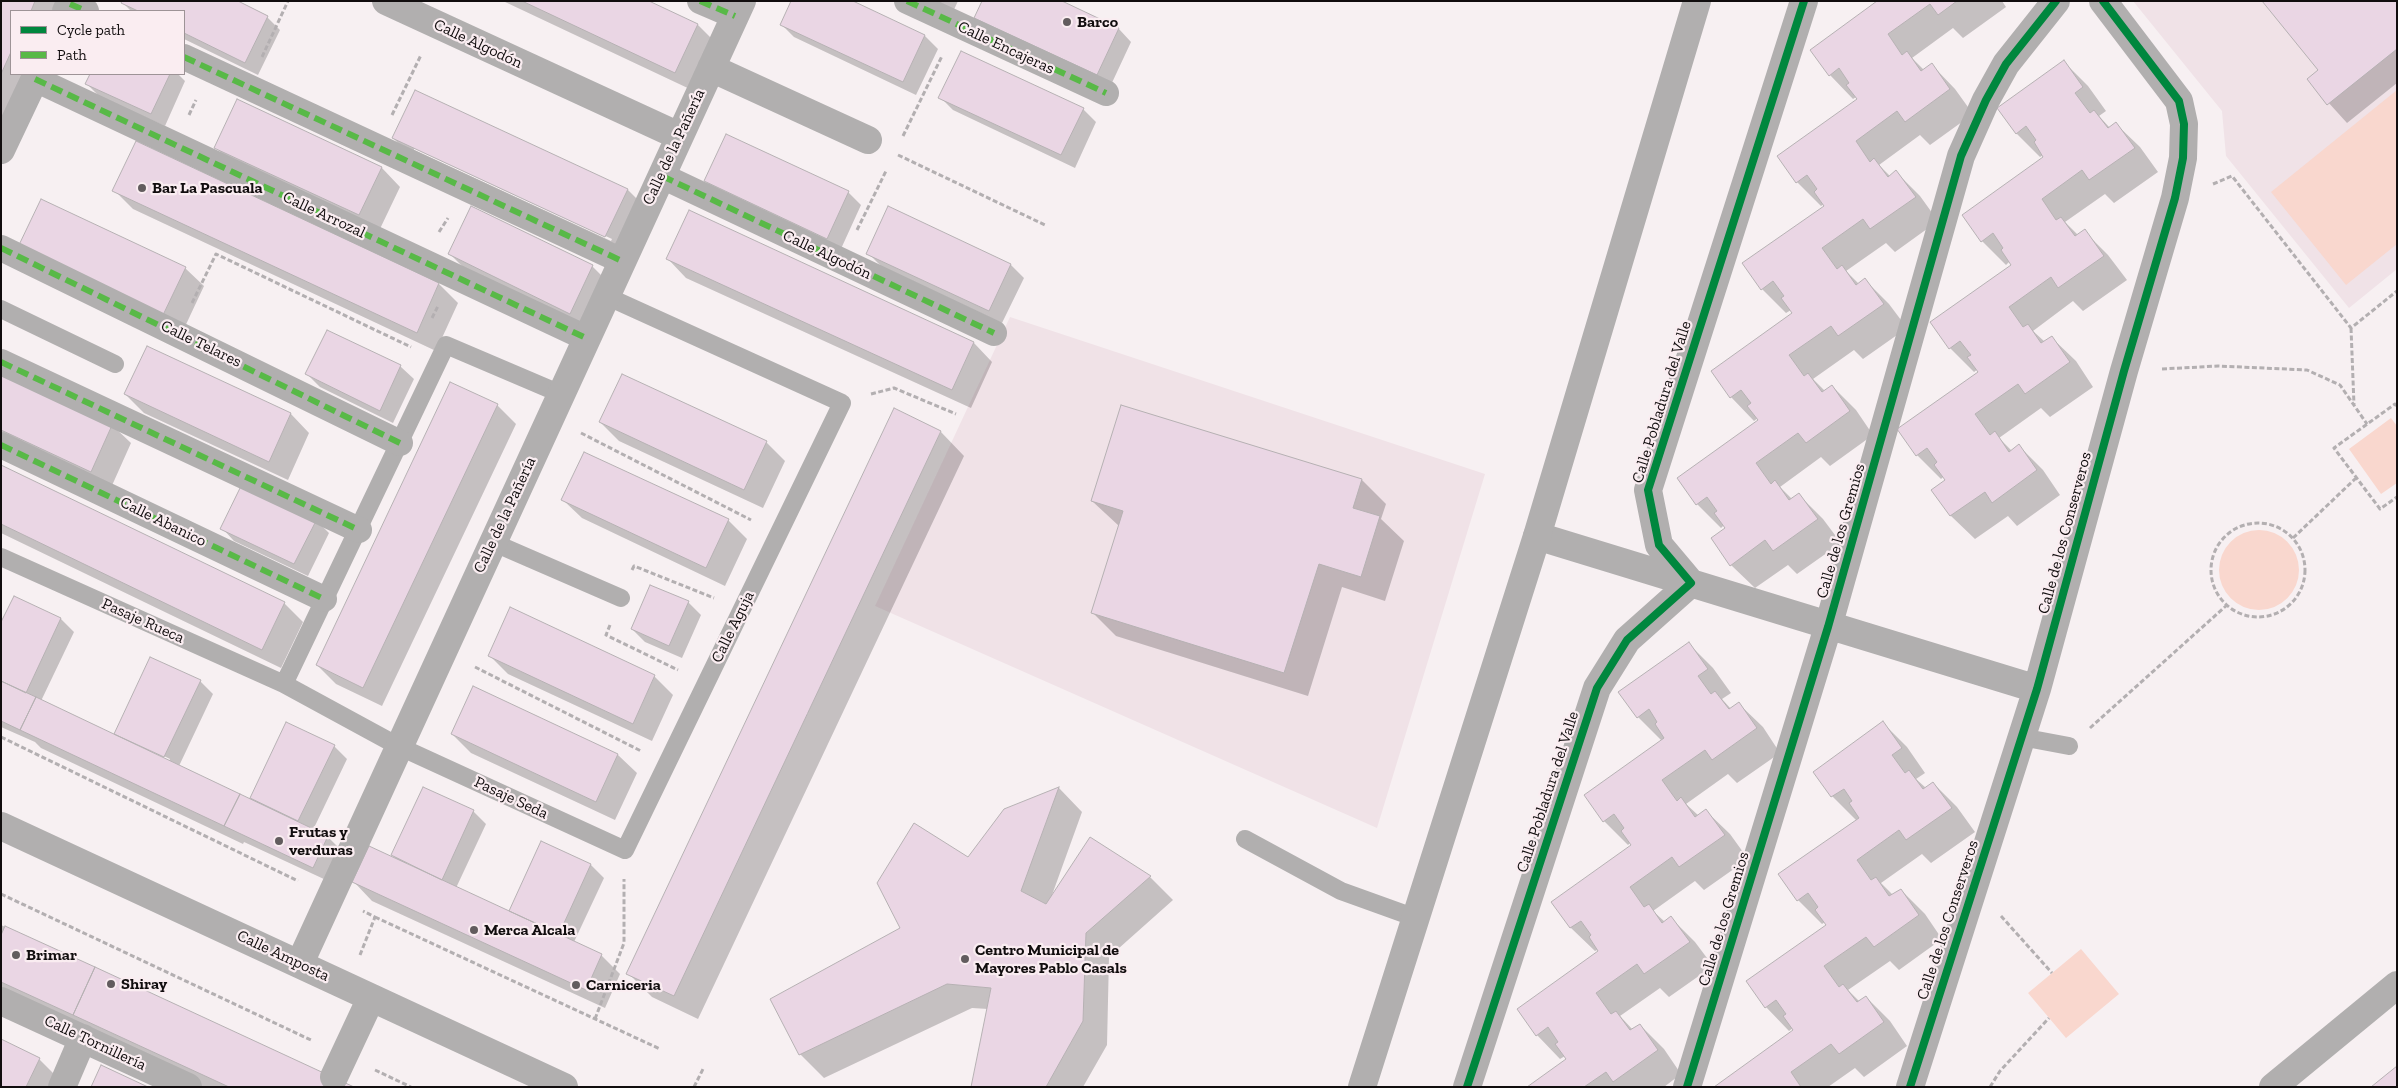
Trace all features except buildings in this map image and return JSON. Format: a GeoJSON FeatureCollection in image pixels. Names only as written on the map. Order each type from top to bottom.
{"type":"FeatureCollection","features":[{"type":"Feature","properties":{"kind":"street","name":"Calle Algodón"},"geometry":{"type":"LineString","coordinates":[[386,1],[679,136]]}},
{"type":"Feature","properties":{"kind":"street"},"geometry":{"type":"LineString","coordinates":[[700,1],[738,9]]}},
{"type":"Feature","properties":{"kind":"street","name":"Calle Encajeras"},"geometry":{"type":"LineString","coordinates":[[907,1],[1106,93]]}},
{"type":"Feature","properties":{"kind":"street"},"geometry":{"type":"LineString","coordinates":[[1362,1087],[1537,536],[1697,1]]}},
{"type":"Feature","properties":{"kind":"street","name":"Calle Pobladura del Valle"},"geometry":{"type":"LineString","coordinates":[[1467,1087],[1597,688],[1627,640],[1691,583],[1659,545],[1648,490],[1804,1]]}},
{"type":"Feature","properties":{"kind":"street","name":"Calle de los Gremios"},"geometry":{"type":"LineString","coordinates":[[1687,1087],[1828,627],[1961,156],[1986,100],[2006,64],[2056,1]]}},
{"type":"Feature","properties":{"kind":"street","name":"Calle de los Conserveros"},"geometry":{"type":"LineString","coordinates":[[1911,1086],[2036,689],[2124,370],[2175,198],[2183,158],[2184,124],[2179,101],[2103,1]]}},
{"type":"Feature","properties":{"kind":"street","name":"Calle de la Pañería"},"geometry":{"type":"LineString","coordinates":[[300,963],[738,9]]}},
{"type":"Feature","properties":{"kind":"street"},"geometry":{"type":"LineString","coordinates":[[185,57],[622,261]]}},
{"type":"Feature","properties":{"kind":"street"},"geometry":{"type":"LineString","coordinates":[[711,68],[868,140]]}},
{"type":"Feature","properties":{"kind":"street"},"geometry":{"type":"LineString","coordinates":[[1,150],[36,76]]}},
{"type":"Feature","properties":{"kind":"street","name":"Calle Arrozal"},"geometry":{"type":"LineString","coordinates":[[36,76],[176,145],[586,338]]}},
{"type":"Feature","properties":{"kind":"street","name":"Calle Algodón"},"geometry":{"type":"LineString","coordinates":[[662,176],[994,333]]}},
{"type":"Feature","properties":{"kind":"street","name":"Calle Telares"},"geometry":{"type":"LineString","coordinates":[[1,248],[179,333],[400,443]]}},
{"type":"Feature","properties":{"kind":"street"},"geometry":{"type":"LineString","coordinates":[[1,362],[358,530]]}},
{"type":"Feature","properties":{"kind":"street","name":"Calle Abanico"},"geometry":{"type":"LineString","coordinates":[[1,445],[324,600]]}},
{"type":"Feature","properties":{"kind":"street"},"geometry":{"type":"LineString","coordinates":[[1537,536],[1828,627],[2036,689]]}},
{"type":"Feature","properties":{"kind":"street","name":"Calle Amposta"},"geometry":{"type":"LineString","coordinates":[[1,826],[564,1087]]}},
{"type":"Feature","properties":{"kind":"street"},"geometry":{"type":"LineString","coordinates":[[2273,1087],[2397,985]]}},
{"type":"Feature","properties":{"kind":"street"},"geometry":{"type":"LineString","coordinates":[[334,1077],[359,992]]}},
{"type":"Feature","properties":{"kind":"street","name":"Calle Tornillería"},"geometry":{"type":"LineString","coordinates":[[1,1000],[188,1087]]}},
{"type":"Feature","properties":{"kind":"street"},"geometry":{"type":"LineString","coordinates":[[62,1087],[83,1038]]}},
{"type":"Feature","properties":{"kind":"lane"},"geometry":{"type":"LineString","coordinates":[[606,296],[842,403]]}},
{"type":"Feature","properties":{"kind":"lane"},"geometry":{"type":"LineString","coordinates":[[1,309],[115,364]]}},
{"type":"Feature","properties":{"kind":"lane"},"geometry":{"type":"LineString","coordinates":[[284,684],[446,345],[555,406]]}},
{"type":"Feature","properties":{"kind":"lane","name":"Calle Aguja"},"geometry":{"type":"LineString","coordinates":[[625,850],[842,403]]}},
{"type":"Feature","properties":{"kind":"lane"},"geometry":{"type":"LineString","coordinates":[[492,542],[621,598]]}},
{"type":"Feature","properties":{"kind":"lane","name":"Pasaje Rueca"},"geometry":{"type":"LineString","coordinates":[[1,557],[284,684],[398,746]]}},
{"type":"Feature","properties":{"kind":"lane"},"geometry":{"type":"LineString","coordinates":[[2021,737],[2069,746]]}},
{"type":"Feature","properties":{"kind":"lane","name":"Pasaje Seda"},"geometry":{"type":"LineString","coordinates":[[398,746],[625,850]]}},
{"type":"Feature","properties":{"kind":"lane"},"geometry":{"type":"LineString","coordinates":[[1245,839],[1341,891],[1416,918]]}},
{"type":"Feature","properties":{"kind":"path"},"geometry":{"type":"LineString","coordinates":[[248,87],[288,1]]}},
{"type":"Feature","properties":{"kind":"path"},"geometry":{"type":"LineString","coordinates":[[377,147],[436,24]]}},
{"type":"Feature","properties":{"kind":"path"},"geometry":{"type":"LineString","coordinates":[[842,262],[956,25]]}},
{"type":"Feature","properties":{"kind":"path"},"geometry":{"type":"LineString","coordinates":[[176,145],[209,69]]}},
{"type":"Feature","properties":{"kind":"path"},"geometry":{"type":"LineString","coordinates":[[868,140],[1045,225]]}},
{"type":"Feature","properties":{"kind":"path"},"geometry":{"type":"LineString","coordinates":[[2175,198],[2232,176],[2351,328],[2354,405]]}},
{"type":"Feature","properties":{"kind":"path"},"geometry":{"type":"LineString","coordinates":[[422,260],[466,189]]}},
{"type":"Feature","properties":{"kind":"path"},"geometry":{"type":"LineString","coordinates":[[179,333],[216,254],[439,361]]}},
{"type":"Feature","properties":{"kind":"path"},"geometry":{"type":"LineString","coordinates":[[417,350],[453,275]]}},
{"type":"Feature","properties":{"kind":"path"},"geometry":{"type":"LineString","coordinates":[[2351,328],[2397,291]]}},
{"type":"Feature","properties":{"kind":"path"},"geometry":{"type":"LineString","coordinates":[[2124,370],[2218,366],[2307,370],[2340,385],[2367,424]]}},
{"type":"Feature","properties":{"kind":"path"},"geometry":{"type":"LineString","coordinates":[[842,403],[894,388],[956,414]]}},
{"type":"Feature","properties":{"kind":"path"},"geometry":{"type":"LineString","coordinates":[[2397,406],[2395,404],[2334,448],[2380,509],[2397,497]]}},
{"type":"Feature","properties":{"kind":"path"},"geometry":{"type":"LineString","coordinates":[[555,406],[778,533]]}},
{"type":"Feature","properties":{"kind":"path"},"geometry":{"type":"LineString","coordinates":[[2293,538],[2356,478]]}},
{"type":"Feature","properties":{"kind":"path"},"geometry":{"type":"LineString","coordinates":[[2256,523],[2270,524],[2283,529],[2302,550],[2306,564],[2305,578],[2300,592],[2292,604],[2280,612],[2267,616],[2252,617],[2238,613],[2226,605],[2212,581],[2211,567],[2214,554],[2220,542],[2230,532],[2256,523]]}},
{"type":"Feature","properties":{"kind":"path"},"geometry":{"type":"LineString","coordinates":[[706,684],[606,635],[634,566],[741,610]]}},
{"type":"Feature","properties":{"kind":"path"},"geometry":{"type":"LineString","coordinates":[[2069,746],[2226,605]]}},
{"type":"Feature","properties":{"kind":"path"},"geometry":{"type":"LineString","coordinates":[[442,651],[666,763]]}},
{"type":"Feature","properties":{"kind":"path"},"geometry":{"type":"LineString","coordinates":[[1,737],[375,918],[660,1049]]}},
{"type":"Feature","properties":{"kind":"path"},"geometry":{"type":"LineString","coordinates":[[595,1019],[624,943],[625,850]]}},
{"type":"Feature","properties":{"kind":"path"},"geometry":{"type":"LineString","coordinates":[[1974,886],[2052,973]]}},
{"type":"Feature","properties":{"kind":"path"},"geometry":{"type":"LineString","coordinates":[[1,894],[319,1044]]}},
{"type":"Feature","properties":{"kind":"path"},"geometry":{"type":"LineString","coordinates":[[359,992],[375,918]]}},
{"type":"Feature","properties":{"kind":"path"},"geometry":{"type":"LineString","coordinates":[[1990,1087],[2000,1071],[2049,1018]]}},
{"type":"Feature","properties":{"kind":"path"},"geometry":{"type":"LineString","coordinates":[[694,1087],[703,1069]]}},
{"type":"Feature","properties":{"kind":"shaded area"},"geometry":{"type":"Polygon","coordinates":[[[2133,1],[2397,1],[2397,269],[2349,308],[2226,156],[2222,111],[2133,1]]]}},
{"type":"Feature","properties":{"kind":"shaded area"},"geometry":{"type":"Polygon","coordinates":[[[2397,90],[2397,244],[2346,285],[2271,192],[2397,90]]]}},
{"type":"Feature","properties":{"kind":"shaded area"},"geometry":{"type":"Polygon","coordinates":[[[1010,317],[1485,474],[1377,828],[875,606],[1010,317]]]}},
{"type":"Feature","properties":{"kind":"shaded area"},"geometry":{"type":"Polygon","coordinates":[[[2391,418],[2397,426],[2397,483],[2381,494],[2349,449],[2391,418]]]}},
{"type":"Feature","properties":{"kind":"shaded area"},"geometry":{"type":"Polygon","coordinates":[[[2259,530],[2281,537],[2287,542],[2298,562],[2299,570],[2292,592],[2287,598],[2267,609],[2259,610],[2237,603],[2231,598],[2220,578],[2219,570],[2226,548],[2231,542],[2251,531],[2259,530]]]}},
{"type":"Feature","properties":{"kind":"shaded area"},"geometry":{"type":"Polygon","coordinates":[[[2081,949],[2119,994],[2066,1038],[2028,993],[2081,949]]]}},
{"type":"Feature","properties":{"kind":"marked path"},"geometry":{"type":"LineString","coordinates":[[700,1],[735,16]]}},
{"type":"Feature","properties":{"kind":"marked path"},"geometry":{"type":"LineString","coordinates":[[907,1],[1106,93]]}},
{"type":"Feature","properties":{"kind":"marked path"},"geometry":{"type":"LineString","coordinates":[[70,4],[84,10]]}},
{"type":"Feature","properties":{"kind":"marked path"},"geometry":{"type":"LineString","coordinates":[[185,57],[622,261]]}},
{"type":"Feature","properties":{"kind":"marked path"},"geometry":{"type":"LineString","coordinates":[[35,79],[586,338]]}},
{"type":"Feature","properties":{"kind":"marked path"},"geometry":{"type":"LineString","coordinates":[[662,176],[994,333]]}},
{"type":"Feature","properties":{"kind":"marked path"},"geometry":{"type":"LineString","coordinates":[[1,248],[400,443]]}},
{"type":"Feature","properties":{"kind":"marked path"},"geometry":{"type":"LineString","coordinates":[[1,362],[359,530]]}},
{"type":"Feature","properties":{"kind":"marked path"},"geometry":{"type":"LineString","coordinates":[[1,445],[324,599]]}},
{"type":"Feature","properties":{"kind":"cycle path"},"geometry":{"type":"LineString","coordinates":[[1467,1087],[1597,688],[1627,640],[1691,583],[1659,545],[1648,490],[1804,1]]}},
{"type":"Feature","properties":{"kind":"cycle path"},"geometry":{"type":"LineString","coordinates":[[1687,1087],[1828,627],[1961,156],[1986,100],[2006,64],[2056,1]]}},
{"type":"Feature","properties":{"kind":"cycle path"},"geometry":{"type":"LineString","coordinates":[[1910,1087],[2037,689],[2124,371],[2175,198],[2183,158],[2184,124],[2179,101],[2103,1]]}},
{"type":"Feature","properties":{"kind":"place","name":"Barco"},"geometry":{"type":"Point","coordinates":[1067,22]}},
{"type":"Feature","properties":{"kind":"place","name":"Bar La Pascuala"},"geometry":{"type":"Point","coordinates":[142,188]}},
{"type":"Feature","properties":{"kind":"place","name":"Frutas y verduras"},"geometry":{"type":"Point","coordinates":[279,841]}},
{"type":"Feature","properties":{"kind":"place","name":"Merca Alcala"},"geometry":{"type":"Point","coordinates":[474,930]}},
{"type":"Feature","properties":{"kind":"place","name":"Brimar"},"geometry":{"type":"Point","coordinates":[16,955]}},
{"type":"Feature","properties":{"kind":"place","name":"Centro Municipal de Mayores Pablo Casals"},"geometry":{"type":"Point","coordinates":[965,959]}},
{"type":"Feature","properties":{"kind":"place","name":"Shiray"},"geometry":{"type":"Point","coordinates":[111,984]}},
{"type":"Feature","properties":{"kind":"place","name":"Carniceria"},"geometry":{"type":"Point","coordinates":[576,985]}}]}
